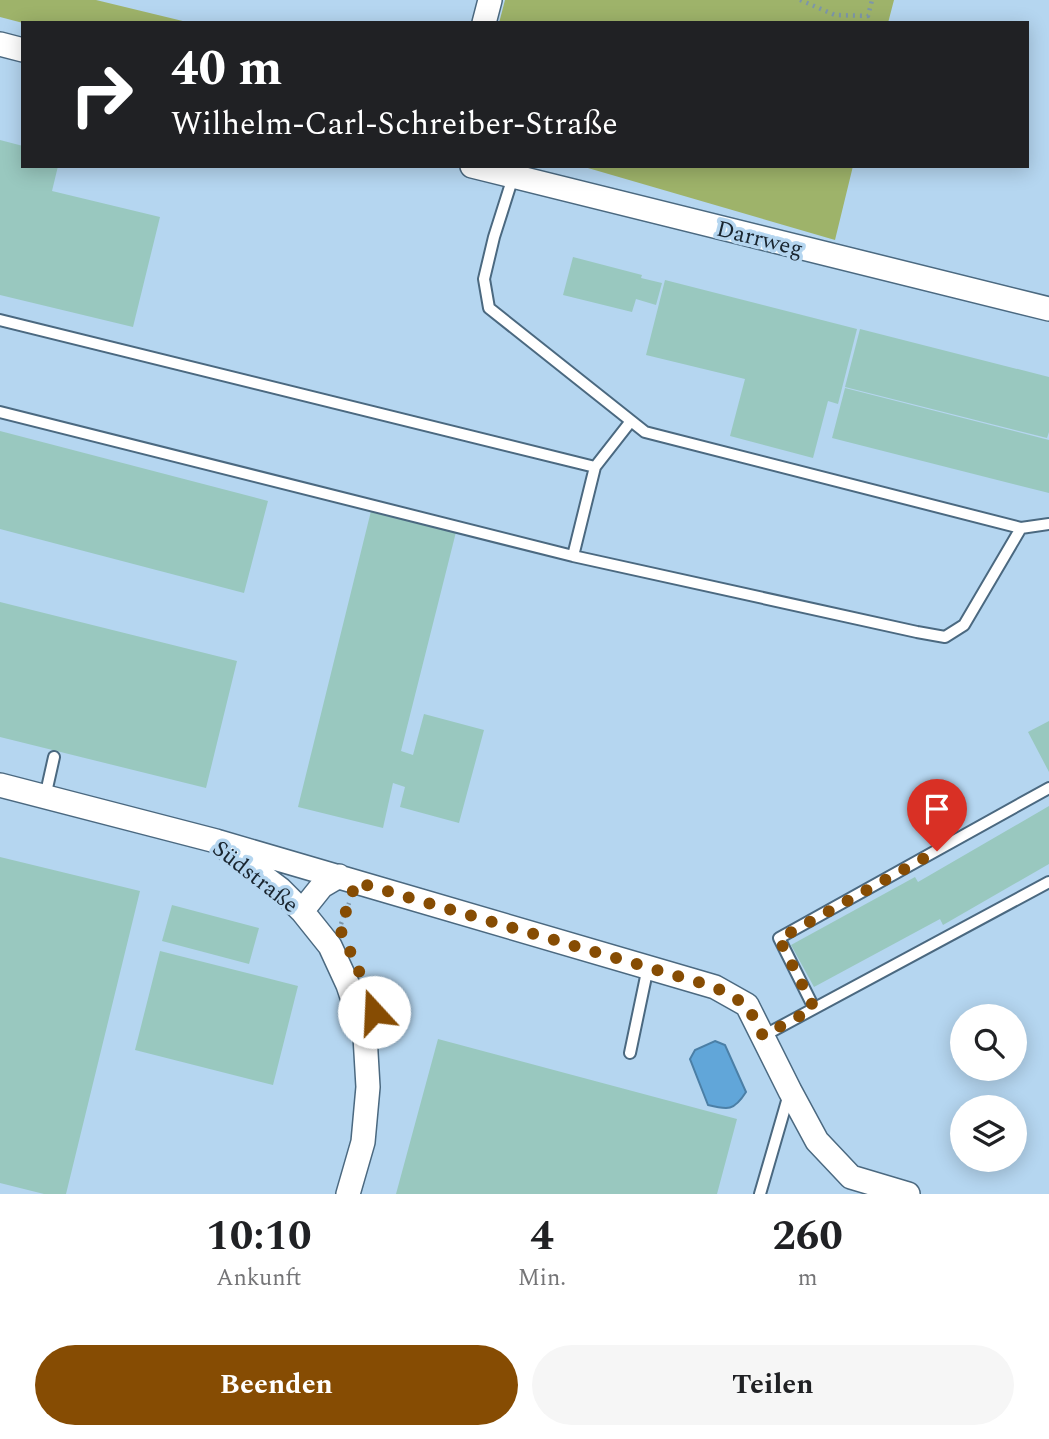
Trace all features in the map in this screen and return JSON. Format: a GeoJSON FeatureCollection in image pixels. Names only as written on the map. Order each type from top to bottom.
{"type":"FeatureCollection","features":[{"type":"Feature","properties":{"kind":"street"},"geometry":{"type":"LineString","coordinates":[[485,21],[490,0]]}},
{"type":"Feature","properties":{"kind":"street"},"geometry":{"type":"LineString","coordinates":[[0,44],[21,49]]}},
{"type":"Feature","properties":{"kind":"street","name":"Darrweg"},"geometry":{"type":"LineString","coordinates":[[479,168],[1049,309]]}},
{"type":"Feature","properties":{"kind":"street","name":"Südstraße"},"geometry":{"type":"LineString","coordinates":[[0,785],[216,841],[280,889],[302,911],[330,946],[348,985],[365,1036],[368,1087],[363,1142],[348,1194]]}},
{"type":"Feature","properties":{"kind":"street"},"geometry":{"type":"LineString","coordinates":[[216,841],[715,987],[747,1005],[817,1141],[851,1177],[908,1194]]}},
{"type":"Feature","properties":{"kind":"street"},"geometry":{"type":"LineString","coordinates":[[302,911],[322,886],[347,879]]}},
{"type":"Feature","properties":{"kind":"lane"},"geometry":{"type":"LineString","coordinates":[[513,177],[484,279],[489,308],[645,432],[1021,528],[1049,524]]}},
{"type":"Feature","properties":{"kind":"lane"},"geometry":{"type":"LineString","coordinates":[[0,320],[594,467]]}},
{"type":"Feature","properties":{"kind":"lane"},"geometry":{"type":"LineString","coordinates":[[0,412],[573,556],[945,637],[964,625],[1021,528]]}},
{"type":"Feature","properties":{"kind":"lane"},"geometry":{"type":"LineString","coordinates":[[573,556],[594,467],[631,421]]}},
{"type":"Feature","properties":{"kind":"lane"},"geometry":{"type":"LineString","coordinates":[[45,797],[54,758]]}},
{"type":"Feature","properties":{"kind":"lane"},"geometry":{"type":"LineString","coordinates":[[814,1008],[779,939],[1049,789]]}},
{"type":"Feature","properties":{"kind":"lane"},"geometry":{"type":"LineString","coordinates":[[763,1036],[1049,882]]}},
{"type":"Feature","properties":{"kind":"lane"},"geometry":{"type":"LineString","coordinates":[[629,1053],[648,967]]}},
{"type":"Feature","properties":{"kind":"lane"},"geometry":{"type":"LineString","coordinates":[[760,1194],[790,1091]]}},
{"type":"Feature","properties":{"kind":"path"},"geometry":{"type":"LineString","coordinates":[[800,0],[835,15],[868,16],[872,0]]}},
{"type":"Feature","properties":{"kind":"path"},"geometry":{"type":"LineString","coordinates":[[340,929],[347,879]]}},
{"type":"Feature","properties":{"kind":"green space"},"geometry":{"type":"Polygon","coordinates":[[[0,0],[96,0],[183,21],[21,22],[0,17],[0,0]]]}},
{"type":"Feature","properties":{"kind":"green space"},"geometry":{"type":"Polygon","coordinates":[[[505,0],[894,0],[889,21],[500,21],[505,0]]]}},
{"type":"Feature","properties":{"kind":"green space"},"geometry":{"type":"Polygon","coordinates":[[[588,168],[853,168],[835,240],[588,168]]]}},
{"type":"Feature","properties":{"kind":"water"},"geometry":{"type":"Polygon","coordinates":[[[715,1041],[725,1045],[746,1092],[738,1103],[730,1108],[708,1105],[690,1059],[695,1050],[715,1041]]]}},
{"type":"Feature","properties":{"kind":"building"},"geometry":{"type":"Polygon","coordinates":[[[0,140],[21,145],[21,168],[58,168],[52,191],[160,217],[133,327],[0,295],[0,140]]]}},
{"type":"Feature","properties":{"kind":"building"},"geometry":{"type":"Polygon","coordinates":[[[573,257],[662,283],[656,305],[636,299],[632,312],[563,295],[573,257]]]}},
{"type":"Feature","properties":{"kind":"building"},"geometry":{"type":"Polygon","coordinates":[[[665,280],[857,329],[838,404],[828,401],[813,458],[730,436],[745,379],[646,355],[665,280]]]}},
{"type":"Feature","properties":{"kind":"building"},"geometry":{"type":"Polygon","coordinates":[[[860,329],[1049,377],[1047,438],[845,387],[860,329]]]}},
{"type":"Feature","properties":{"kind":"building"},"geometry":{"type":"Polygon","coordinates":[[[845,388],[1049,440],[1049,493],[832,438],[845,388]]]}},
{"type":"Feature","properties":{"kind":"building"},"geometry":{"type":"Polygon","coordinates":[[[0,431],[268,501],[244,593],[0,529],[0,431]]]}},
{"type":"Feature","properties":{"kind":"building"},"geometry":{"type":"Polygon","coordinates":[[[371,511],[456,532],[401,751],[413,755],[424,714],[484,730],[459,823],[400,807],[405,787],[393,783],[383,828],[298,807],[371,511]]]}},
{"type":"Feature","properties":{"kind":"building"},"geometry":{"type":"Polygon","coordinates":[[[0,602],[237,661],[206,788],[0,737],[0,602]]]}},
{"type":"Feature","properties":{"kind":"building"},"geometry":{"type":"Polygon","coordinates":[[[1049,721],[1049,772],[1028,732],[1049,721]]]}},
{"type":"Feature","properties":{"kind":"building"},"geometry":{"type":"Polygon","coordinates":[[[1049,806],[1049,864],[943,925],[940,919],[814,987],[791,945],[915,877],[918,882],[1049,806]]]}},
{"type":"Feature","properties":{"kind":"building"},"geometry":{"type":"Polygon","coordinates":[[[0,857],[140,891],[66,1194],[44,1194],[0,1183],[0,857]]]}},
{"type":"Feature","properties":{"kind":"building"},"geometry":{"type":"Polygon","coordinates":[[[172,905],[259,928],[249,964],[162,941],[172,905]]]}},
{"type":"Feature","properties":{"kind":"building"},"geometry":{"type":"Polygon","coordinates":[[[160,951],[298,986],[273,1085],[135,1050],[160,951]]]}},
{"type":"Feature","properties":{"kind":"building"},"geometry":{"type":"Polygon","coordinates":[[[438,1039],[737,1119],[717,1194],[396,1194],[438,1039]]]}},
{"type":"Feature","properties":{"kind":"route"},"geometry":{"type":"LineString","coordinates":[[374,1012],[367,989],[340,929],[356,882],[715,987],[747,1005],[763,1036],[814,1008],[779,939],[937,851]]}}]}
